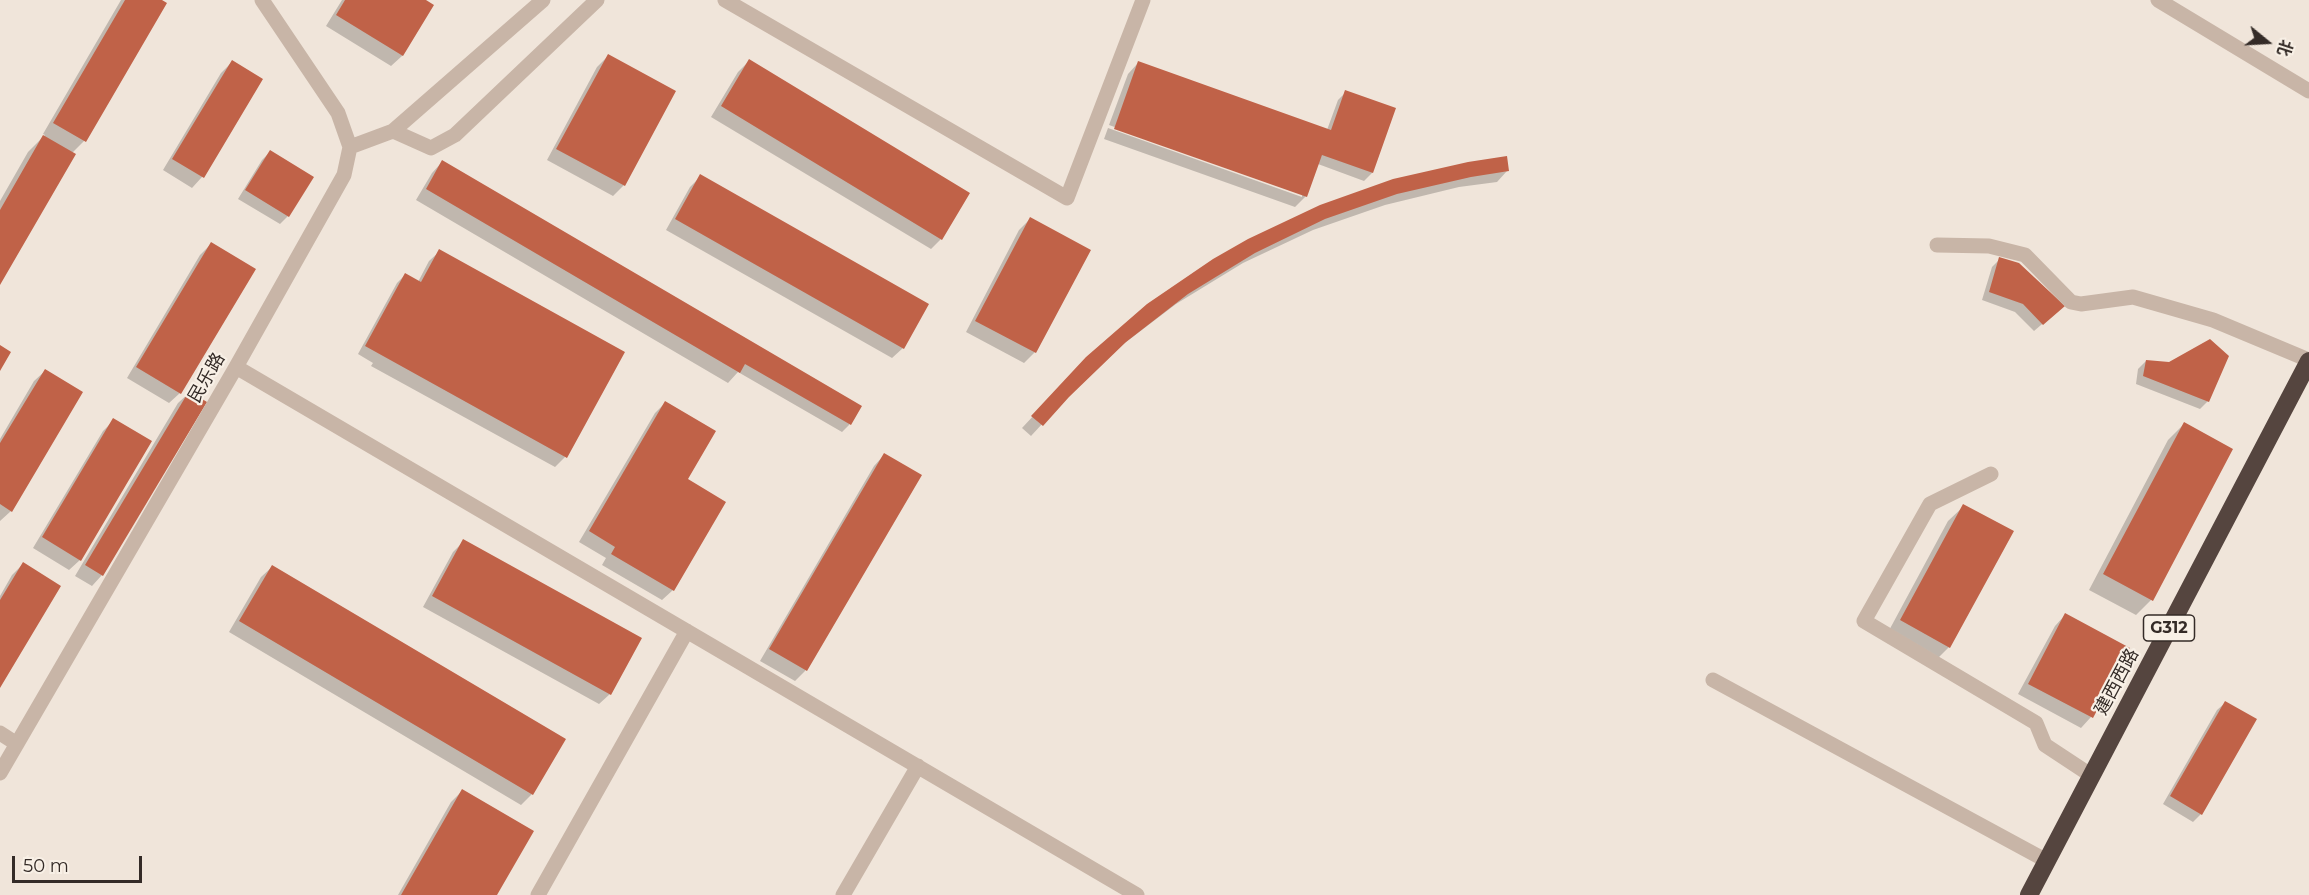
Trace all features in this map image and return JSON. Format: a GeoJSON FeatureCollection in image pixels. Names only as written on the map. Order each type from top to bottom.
{"type":"FeatureCollection","features":[{"type":"Feature","properties":{"kind":"highway","name":"建西西路"},"geometry":{"type":"LineString","coordinates":[[2029,895],[2309,361]]}},
{"type":"Feature","properties":{"kind":"street"},"geometry":{"type":"LineString","coordinates":[[262,0],[338,113],[350,147],[393,131],[543,0]]}},
{"type":"Feature","properties":{"kind":"street"},"geometry":{"type":"LineString","coordinates":[[393,131],[431,148],[455,135],[597,0]]}},
{"type":"Feature","properties":{"kind":"street"},"geometry":{"type":"LineString","coordinates":[[725,0],[1067,198],[1143,0]]}},
{"type":"Feature","properties":{"kind":"street"},"geometry":{"type":"LineString","coordinates":[[2158,0],[2309,91]]}},
{"type":"Feature","properties":{"kind":"street","name":"民乐路"},"geometry":{"type":"LineString","coordinates":[[0,773],[236,367],[344,174],[350,147]]}},
{"type":"Feature","properties":{"kind":"street"},"geometry":{"type":"LineString","coordinates":[[1937,245],[1989,246],[2025,255],[2071,302],[2081,304],[2133,297],[2213,320],[2309,361]]}},
{"type":"Feature","properties":{"kind":"street"},"geometry":{"type":"LineString","coordinates":[[236,367],[1137,895]]}},
{"type":"Feature","properties":{"kind":"street"},"geometry":{"type":"LineString","coordinates":[[1991,474],[1930,504],[1864,621],[2036,723],[2046,745],[2092,776]]}},
{"type":"Feature","properties":{"kind":"street"},"geometry":{"type":"LineString","coordinates":[[538,895],[687,631]]}},
{"type":"Feature","properties":{"kind":"street"},"geometry":{"type":"LineString","coordinates":[[1713,680],[2047,861]]}},
{"type":"Feature","properties":{"kind":"street"},"geometry":{"type":"LineString","coordinates":[[0,733],[17,744]]}},
{"type":"Feature","properties":{"kind":"street"},"geometry":{"type":"LineString","coordinates":[[843,895],[918,766]]}},
{"type":"Feature","properties":{"kind":"building"},"geometry":{"type":"Polygon","coordinates":[[[125,0],[162,0],[167,3],[86,142],[53,123],[125,0]]]}},
{"type":"Feature","properties":{"kind":"building"},"geometry":{"type":"Polygon","coordinates":[[[345,0],[426,0],[434,5],[403,56],[336,15],[345,0]]]}},
{"type":"Feature","properties":{"kind":"building"},"geometry":{"type":"Polygon","coordinates":[[[608,54],[676,91],[625,186],[556,149],[608,54]]]}},
{"type":"Feature","properties":{"kind":"building"},"geometry":{"type":"Polygon","coordinates":[[[749,59],[970,193],[942,240],[721,106],[749,59]]]}},
{"type":"Feature","properties":{"kind":"building"},"geometry":{"type":"Polygon","coordinates":[[[232,60],[263,79],[204,178],[172,159],[232,60]]]}},
{"type":"Feature","properties":{"kind":"building"},"geometry":{"type":"Polygon","coordinates":[[[1138,61],[1331,130],[1345,90],[1396,108],[1373,173],[1322,155],[1307,197],[1114,129],[1138,61]]]}},
{"type":"Feature","properties":{"kind":"building"},"geometry":{"type":"Polygon","coordinates":[[[43,135],[76,154],[0,285],[0,210],[43,135]]]}},
{"type":"Feature","properties":{"kind":"building"},"geometry":{"type":"Polygon","coordinates":[[[270,150],[314,177],[289,217],[245,190],[270,150]]]}},
{"type":"Feature","properties":{"kind":"building"},"geometry":{"type":"Polygon","coordinates":[[[1507,156],[1509,171],[1397,194],[1325,219],[1255,253],[1188,294],[1126,342],[1069,397],[1043,426],[1031,416],[1086,357],[1147,304],[1213,259],[1248,239],[1320,205],[1393,179],[1468,162],[1507,156]]]}},
{"type":"Feature","properties":{"kind":"building"},"geometry":{"type":"Polygon","coordinates":[[[442,160],[862,406],[851,425],[745,364],[740,373],[426,189],[442,160]]]}},
{"type":"Feature","properties":{"kind":"building"},"geometry":{"type":"Polygon","coordinates":[[[700,174],[929,304],[904,349],[675,219],[700,174]]]}},
{"type":"Feature","properties":{"kind":"building"},"geometry":{"type":"Polygon","coordinates":[[[1030,217],[1091,250],[1036,353],[975,321],[1030,217]]]}},
{"type":"Feature","properties":{"kind":"building"},"geometry":{"type":"Polygon","coordinates":[[[211,242],[256,269],[181,394],[136,367],[211,242]]]}},
{"type":"Feature","properties":{"kind":"building"},"geometry":{"type":"Polygon","coordinates":[[[439,249],[625,352],[567,458],[365,346],[405,273],[421,282],[439,249]]]}},
{"type":"Feature","properties":{"kind":"building"},"geometry":{"type":"Polygon","coordinates":[[[1999,257],[2019,263],[2065,306],[2043,325],[2023,304],[1989,292],[1999,257]]]}},
{"type":"Feature","properties":{"kind":"building"},"geometry":{"type":"Polygon","coordinates":[[[2210,339],[2229,356],[2209,402],[2143,376],[2146,360],[2169,362],[2210,339]]]}},
{"type":"Feature","properties":{"kind":"building"},"geometry":{"type":"Polygon","coordinates":[[[0,345],[11,352],[0,371],[0,345]]]}},
{"type":"Feature","properties":{"kind":"building"},"geometry":{"type":"Polygon","coordinates":[[[45,369],[83,392],[12,512],[0,504],[0,443],[45,369]]]}},
{"type":"Feature","properties":{"kind":"building"},"geometry":{"type":"Polygon","coordinates":[[[189,391],[207,402],[103,576],[85,565],[189,391]]]}},
{"type":"Feature","properties":{"kind":"building"},"geometry":{"type":"Polygon","coordinates":[[[665,401],[716,431],[688,479],[726,502],[674,591],[611,554],[615,547],[589,531],[665,401]]]}},
{"type":"Feature","properties":{"kind":"building"},"geometry":{"type":"Polygon","coordinates":[[[113,418],[152,441],[81,561],[42,537],[113,418]]]}},
{"type":"Feature","properties":{"kind":"building"},"geometry":{"type":"Polygon","coordinates":[[[2184,422],[2233,449],[2153,601],[2103,574],[2184,422]]]}},
{"type":"Feature","properties":{"kind":"building"},"geometry":{"type":"Polygon","coordinates":[[[884,453],[922,475],[807,671],[769,649],[884,453]]]}},
{"type":"Feature","properties":{"kind":"building"},"geometry":{"type":"Polygon","coordinates":[[[1963,504],[2014,531],[1950,648],[1900,620],[1963,504]]]}},
{"type":"Feature","properties":{"kind":"building"},"geometry":{"type":"Polygon","coordinates":[[[463,539],[642,638],[611,695],[432,596],[463,539]]]}},
{"type":"Feature","properties":{"kind":"building"},"geometry":{"type":"Polygon","coordinates":[[[23,562],[61,586],[0,688],[0,600],[23,562]]]}},
{"type":"Feature","properties":{"kind":"building"},"geometry":{"type":"Polygon","coordinates":[[[272,565],[566,739],[533,795],[239,621],[272,565]]]}},
{"type":"Feature","properties":{"kind":"building"},"geometry":{"type":"Polygon","coordinates":[[[2065,613],[2130,648],[2093,718],[2028,684],[2065,613]]]}},
{"type":"Feature","properties":{"kind":"building"},"geometry":{"type":"Polygon","coordinates":[[[2225,701],[2257,719],[2202,815],[2170,796],[2225,701]]]}},
{"type":"Feature","properties":{"kind":"building"},"geometry":{"type":"Polygon","coordinates":[[[462,789],[534,831],[497,895],[401,895],[462,789]]]}}]}
